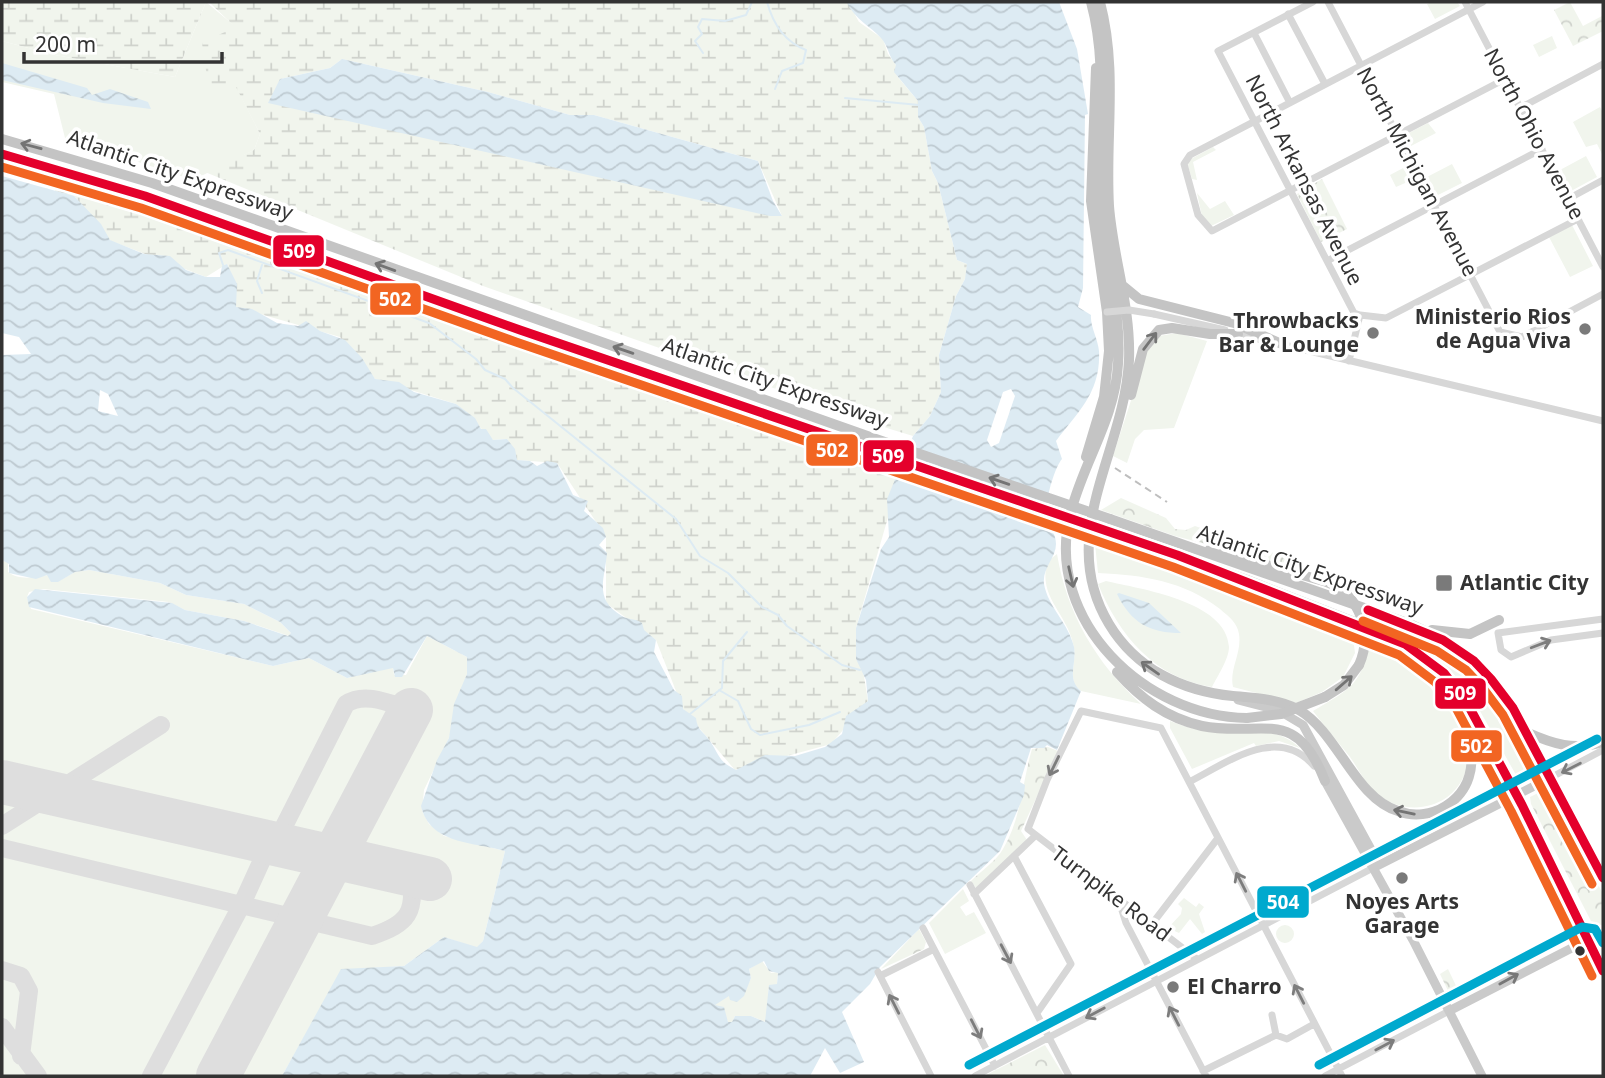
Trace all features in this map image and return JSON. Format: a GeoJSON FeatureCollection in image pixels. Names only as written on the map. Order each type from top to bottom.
{"type":"FeatureCollection","features":[{"type":"Feature","properties":{"kind":"highway"},"geometry":{"type":"LineString","coordinates":[[1090,2],[1096,63],[1091,201],[1107,312],[1108,370],[1094,434],[1075,488],[1070,513],[1067,545],[1069,569],[1078,604],[1113,666],[1151,704],[1171,716],[1205,726],[1289,732],[1308,748],[1325,780]]}},
{"type":"Feature","properties":{"kind":"highway"},"geometry":{"type":"LineString","coordinates":[[1070,513],[1108,418],[1119,357],[1118,320],[1101,214],[1103,79],[1090,2]]}},
{"type":"Feature","properties":{"kind":"highway"},"geometry":{"type":"LineString","coordinates":[[1100,2],[1111,70],[1109,204],[1129,336],[1128,373],[1087,534],[1089,570],[1097,601],[1114,632],[1139,660],[1168,679],[1216,695],[1272,701],[1295,708],[1318,726],[1384,805],[1408,814],[1433,812],[1455,799],[1466,784],[1471,765],[1471,744],[1460,712],[1450,695],[1405,644]]}},
{"type":"Feature","properties":{"kind":"highway","name":"Atlantic City Expressway"},"geometry":{"type":"LineString","coordinates":[[2,139],[152,183],[871,443],[1108,525],[1176,546],[1191,546],[1421,629],[1454,646],[1483,670],[1506,698],[1550,778]]}},
{"type":"Feature","properties":{"kind":"highway","name":"Atlantic City Expressway"},"geometry":{"type":"LineString","coordinates":[[2,155],[145,196],[520,330],[871,443]]}},
{"type":"Feature","properties":{"kind":"highway"},"geometry":{"type":"LineString","coordinates":[[1122,285],[1139,299],[1222,320],[1262,333],[1284,345]]}},
{"type":"Feature","properties":{"kind":"highway"},"geometry":{"type":"LineString","coordinates":[[1110,450],[1127,409],[1143,349],[1151,336],[1167,327],[1210,334],[1238,334]]}},
{"type":"Feature","properties":{"kind":"highway","name":"Atlantic City Expressway"},"geometry":{"type":"LineString","coordinates":[[1108,525],[1124,524],[1176,546],[1200,563],[1405,644],[1434,665],[1459,691],[1517,795]]}},
{"type":"Feature","properties":{"kind":"highway"},"geometry":{"type":"LineString","coordinates":[[1095,637],[1126,672],[1155,694],[1199,712],[1247,718],[1281,714],[1325,697],[1348,681],[1359,665],[1365,633],[1360,615],[1351,599],[1332,584],[1191,546]]}},
{"type":"Feature","properties":{"kind":"highway"},"geometry":{"type":"LineString","coordinates":[[1421,629],[1466,634],[1479,632],[1499,620]]}},
{"type":"Feature","properties":{"kind":"highway"},"geometry":{"type":"LineString","coordinates":[[1525,732],[1564,746],[1582,747],[1603,742]]}},
{"type":"Feature","properties":{"kind":"main road"},"geometry":{"type":"LineString","coordinates":[[1216,695],[1278,710],[1303,725],[1374,855],[1373,868]]}},
{"type":"Feature","properties":{"kind":"main road"},"geometry":{"type":"LineString","coordinates":[[1373,868],[1550,778],[1603,878]]}},
{"type":"Feature","properties":{"kind":"main road"},"geometry":{"type":"LineString","coordinates":[[1325,780],[1482,1076]]}},
{"type":"Feature","properties":{"kind":"main road"},"geometry":{"type":"LineString","coordinates":[[1517,795],[1603,971]]}},
{"type":"Feature","properties":{"kind":"main road"},"geometry":{"type":"LineString","coordinates":[[1449,1011],[1603,932]]}},
{"type":"Feature","properties":{"kind":"street"},"geometry":{"type":"LineString","coordinates":[[1290,103],[1254,33],[1313,2]]}},
{"type":"Feature","properties":{"kind":"street","name":"North Michigan Avenue"},"geometry":{"type":"LineString","coordinates":[[1328,2],[1498,330],[1511,337],[1524,336],[1603,295]]}},
{"type":"Feature","properties":{"kind":"street"},"geometry":{"type":"LineString","coordinates":[[1483,2],[1467,5],[1361,65],[1190,155],[1184,164],[1196,210],[1203,225],[1212,231],[1505,79]]}},
{"type":"Feature","properties":{"kind":"street","name":"North Ohio Avenue"},"geometry":{"type":"LineString","coordinates":[[1467,5],[1603,267]]}},
{"type":"Feature","properties":{"kind":"street"},"geometry":{"type":"LineString","coordinates":[[1289,14],[1325,84]]}},
{"type":"Feature","properties":{"kind":"street","name":"North Arkansas Avenue"},"geometry":{"type":"LineString","coordinates":[[1254,33],[1218,51],[1354,313],[1360,315],[1349,361]]}},
{"type":"Feature","properties":{"kind":"street"},"geometry":{"type":"LineString","coordinates":[[1520,108],[1603,64]]}},
{"type":"Feature","properties":{"kind":"street"},"geometry":{"type":"LineString","coordinates":[[1327,261],[1542,149]]}},
{"type":"Feature","properties":{"kind":"street"},"geometry":{"type":"LineString","coordinates":[[1568,199],[1603,180]]}},
{"type":"Feature","properties":{"kind":"street"},"geometry":{"type":"LineString","coordinates":[[1360,315],[1385,319],[1578,219]]}},
{"type":"Feature","properties":{"kind":"street"},"geometry":{"type":"LineString","coordinates":[[1107,312],[1129,310],[1154,314],[1603,421]]}},
{"type":"Feature","properties":{"kind":"street"},"geometry":{"type":"LineString","coordinates":[[1603,619],[1498,633],[1501,650],[1511,657],[1545,642],[1603,633]]}},
{"type":"Feature","properties":{"kind":"street","name":"Turnpike Road"},"geometry":{"type":"LineString","coordinates":[[1189,782],[1157,726],[1085,710],[1078,714],[1027,827],[1035,836],[1197,960]]}},
{"type":"Feature","properties":{"kind":"street"},"geometry":{"type":"LineString","coordinates":[[1325,780],[1305,756],[1287,747],[1265,746],[1189,782],[1340,1073]]}},
{"type":"Feature","properties":{"kind":"street"},"geometry":{"type":"LineString","coordinates":[[1550,778],[1603,750]]}},
{"type":"Feature","properties":{"kind":"street"},"geometry":{"type":"LineString","coordinates":[[974,894],[1035,836]]}},
{"type":"Feature","properties":{"kind":"street"},"geometry":{"type":"LineString","coordinates":[[1152,924],[1218,838]]}},
{"type":"Feature","properties":{"kind":"street"},"geometry":{"type":"LineString","coordinates":[[1014,856],[1070,964],[1037,1013]]}},
{"type":"Feature","properties":{"kind":"street"},"geometry":{"type":"LineString","coordinates":[[975,1076],[1373,868]]}},
{"type":"Feature","properties":{"kind":"street"},"geometry":{"type":"LineString","coordinates":[[970,885],[1069,1076]]}},
{"type":"Feature","properties":{"kind":"street"},"geometry":{"type":"LineString","coordinates":[[1118,898],[1124,918],[1204,1074],[1276,1035],[1287,1039],[1314,1024]]}},
{"type":"Feature","properties":{"kind":"street"},"geometry":{"type":"LineString","coordinates":[[923,928],[995,1066]]}},
{"type":"Feature","properties":{"kind":"street"},"geometry":{"type":"LineString","coordinates":[[932,1076],[879,974],[934,949]]}},
{"type":"Feature","properties":{"kind":"street"},"geometry":{"type":"LineString","coordinates":[[1325,1076],[1340,1073],[1449,1011]]}},
{"type":"Feature","properties":{"kind":"street"},"geometry":{"type":"LineString","coordinates":[[1272,1015],[1276,1035]]}},
{"type":"Feature","properties":{"kind":"green space"},"geometry":{"type":"Polygon","coordinates":[[[2,2],[206,2],[175,77],[55,55],[2,41],[2,2]]]}},
{"type":"Feature","properties":{"kind":"green space"},"geometry":{"type":"Polygon","coordinates":[[[206,2],[236,27],[236,86],[260,134],[254,150],[193,180],[65,138],[54,94],[2,82],[2,41],[55,55],[175,77],[206,2]]]}},
{"type":"Feature","properties":{"kind":"green space"},"geometry":{"type":"Polygon","coordinates":[[[209,2],[848,2],[859,22],[883,39],[888,54],[896,65],[897,76],[918,101],[918,117],[924,127],[932,171],[938,183],[957,260],[967,264],[966,277],[956,296],[939,355],[941,392],[930,416],[913,436],[890,429],[483,286],[205,172],[254,150],[260,134],[236,87],[208,84],[202,43],[235,27],[209,2]],[[342,59],[330,68],[280,79],[782,216],[758,161],[594,115],[570,115],[488,92],[342,59]]]}},
{"type":"Feature","properties":{"kind":"green space"},"geometry":{"type":"Polygon","coordinates":[[[1457,2],[1460,6],[1435,19],[1427,4],[1457,2]]]}},
{"type":"Feature","properties":{"kind":"green space"},"geometry":{"type":"Polygon","coordinates":[[[1570,2],[1583,26],[1602,16],[1603,31],[1573,46],[1554,10],[1570,2]]]}},
{"type":"Feature","properties":{"kind":"green space"},"geometry":{"type":"Polygon","coordinates":[[[1552,36],[1557,48],[1539,57],[1533,45],[1552,36]]]}},
{"type":"Feature","properties":{"kind":"green space"},"geometry":{"type":"Polygon","coordinates":[[[1600,107],[1603,113],[1603,156],[1597,144],[1586,147],[1573,122],[1600,107]]]}},
{"type":"Feature","properties":{"kind":"green space"},"geometry":{"type":"Polygon","coordinates":[[[1428,123],[1436,133],[1411,146],[1405,135],[1428,123]]]}},
{"type":"Feature","properties":{"kind":"green space"},"geometry":{"type":"Polygon","coordinates":[[[1213,147],[1216,150],[1193,162],[1197,180],[1192,179],[1189,160],[1213,147]]]}},
{"type":"Feature","properties":{"kind":"green space"},"geometry":{"type":"Polygon","coordinates":[[[1586,156],[1597,177],[1571,191],[1560,170],[1586,156]]]}},
{"type":"Feature","properties":{"kind":"green space"},"geometry":{"type":"Polygon","coordinates":[[[1452,164],[1462,183],[1436,196],[1427,177],[1452,164]]]}},
{"type":"Feature","properties":{"kind":"green space"},"geometry":{"type":"Polygon","coordinates":[[[1405,167],[1412,180],[1396,187],[1390,175],[1405,167]]]}},
{"type":"Feature","properties":{"kind":"green space"},"geometry":{"type":"Polygon","coordinates":[[[1322,179],[1347,229],[1321,242],[1297,194],[1322,179]]]}},
{"type":"Feature","properties":{"kind":"green space"},"geometry":{"type":"Polygon","coordinates":[[[56,188],[108,202],[900,476],[856,628],[868,701],[831,744],[735,770],[683,709],[656,640],[606,603],[606,537],[557,463],[517,460],[507,439],[493,440],[456,404],[375,379],[340,337],[236,307],[227,264],[206,277],[111,241],[75,197],[55,191],[56,188]]]}},
{"type":"Feature","properties":{"kind":"green space"},"geometry":{"type":"Polygon","coordinates":[[[1197,193],[1210,209],[1225,201],[1234,215],[1211,226],[1203,221],[1197,193]]]}},
{"type":"Feature","properties":{"kind":"green space"},"geometry":{"type":"Polygon","coordinates":[[[1572,225],[1593,266],[1570,277],[1549,237],[1572,225]]]}},
{"type":"Feature","properties":{"kind":"green space"},"geometry":{"type":"Polygon","coordinates":[[[1177,333],[1207,341],[1174,428],[1144,430],[1135,439],[1127,463],[1113,456],[1149,345],[1159,336],[1177,333]]]}},
{"type":"Feature","properties":{"kind":"green space"},"geometry":{"type":"Polygon","coordinates":[[[1121,498],[1166,518],[1175,529],[1186,530],[1195,526],[1291,559],[1284,564],[1175,536],[1101,510],[1121,498]]]}},
{"type":"Feature","properties":{"kind":"green space"},"geometry":{"type":"Polygon","coordinates":[[[1094,534],[1259,591],[1352,629],[1355,653],[1343,677],[1322,692],[1296,703],[1233,687],[1239,641],[1238,630],[1232,620],[1206,599],[1177,586],[1147,578],[1098,573],[1094,534]]]}},
{"type":"Feature","properties":{"kind":"green space"},"geometry":{"type":"Polygon","coordinates":[[[1057,554],[1068,597],[1086,636],[1110,672],[1141,704],[1081,691],[1075,686],[1071,636],[1046,585],[1048,561],[1057,554]]]}},
{"type":"Feature","properties":{"kind":"green space"},"geometry":{"type":"Polygon","coordinates":[[[2,560],[8,563],[8,572],[17,577],[48,575],[57,582],[75,572],[89,570],[160,583],[186,595],[244,604],[280,622],[291,633],[289,636],[244,621],[185,610],[169,602],[43,589],[29,592],[27,597],[31,609],[273,666],[309,658],[347,678],[393,667],[394,675],[406,675],[427,636],[467,657],[467,674],[449,738],[424,790],[422,811],[429,824],[444,836],[505,851],[483,941],[477,948],[444,937],[404,966],[342,970],[282,1076],[2,1076],[2,560]]]}},
{"type":"Feature","properties":{"kind":"green space"},"geometry":{"type":"Polygon","coordinates":[[[1106,581],[1180,600],[1214,618],[1225,631],[1229,647],[1225,662],[1212,687],[1173,674],[1141,651],[1128,637],[1107,603],[1098,584],[1106,581]]]}},
{"type":"Feature","properties":{"kind":"green space"},"geometry":{"type":"Polygon","coordinates":[[[1371,640],[1400,654],[1425,675],[1458,722],[1467,755],[1466,770],[1460,784],[1440,802],[1427,806],[1400,806],[1375,792],[1313,711],[1346,691],[1358,677],[1371,640]]]}},
{"type":"Feature","properties":{"kind":"green space"},"geometry":{"type":"Polygon","coordinates":[[[1437,644],[1473,671],[1498,700],[1538,773],[1520,782],[1467,688],[1429,649],[1437,644]]]}},
{"type":"Feature","properties":{"kind":"green space"},"geometry":{"type":"Polygon","coordinates":[[[1170,721],[1197,729],[1277,734],[1300,748],[1279,741],[1256,746],[1254,743],[1192,769],[1170,728],[1170,721]]]}},
{"type":"Feature","properties":{"kind":"green space"},"geometry":{"type":"Polygon","coordinates":[[[1048,747],[1058,751],[1021,831],[1027,840],[976,888],[971,881],[1003,849],[1014,825],[1032,749],[1048,747]]]}},
{"type":"Feature","properties":{"kind":"green space"},"geometry":{"type":"Polygon","coordinates":[[[1544,790],[1551,794],[1603,894],[1603,924],[1600,926],[1592,923],[1531,804],[1530,797],[1544,790]]]}},
{"type":"Feature","properties":{"kind":"green space"},"geometry":{"type":"Polygon","coordinates":[[[963,889],[969,901],[960,907],[966,916],[974,912],[986,933],[945,954],[929,923],[963,889]]]}},
{"type":"Feature","properties":{"kind":"green space"},"geometry":{"type":"Polygon","coordinates":[[[1184,898],[1196,907],[1199,903],[1204,907],[1199,914],[1205,932],[1202,934],[1190,919],[1179,933],[1168,928],[1181,914],[1182,908],[1178,904],[1184,898]]]}},
{"type":"Feature","properties":{"kind":"green space"},"geometry":{"type":"Polygon","coordinates":[[[1285,925],[1291,928],[1294,934],[1291,940],[1285,943],[1279,940],[1276,934],[1279,928],[1285,925]]]}},
{"type":"Feature","properties":{"kind":"green space"},"geometry":{"type":"Polygon","coordinates":[[[919,929],[926,942],[924,949],[881,969],[919,929]]]}},
{"type":"Feature","properties":{"kind":"green space"},"geometry":{"type":"Polygon","coordinates":[[[762,961],[771,973],[778,972],[777,985],[769,985],[766,1022],[751,1016],[735,1016],[732,1022],[728,1022],[723,1010],[714,1005],[730,993],[743,995],[751,978],[749,969],[762,961]]]}},
{"type":"Feature","properties":{"kind":"green space"},"geometry":{"type":"Polygon","coordinates":[[[1448,969],[1460,994],[1455,997],[1450,995],[1440,974],[1448,969]]]}},
{"type":"Feature","properties":{"kind":"green space"},"geometry":{"type":"Polygon","coordinates":[[[1045,1045],[1064,1076],[984,1076],[1041,1047],[1045,1045]]]}},
{"type":"Feature","properties":{"kind":"water"},"geometry":{"type":"Polygon","coordinates":[[[1059,2],[1077,49],[1088,114],[1085,115],[1083,288],[1078,307],[1091,315],[1099,351],[1099,365],[1087,400],[1056,441],[1062,459],[1053,479],[1046,513],[1056,544],[1045,573],[1044,584],[1074,647],[1073,676],[1081,691],[1057,750],[1047,745],[1044,748],[1031,748],[1020,782],[1025,785],[1024,795],[1000,851],[880,967],[870,984],[842,1012],[864,1062],[840,1073],[825,1048],[810,1076],[282,1076],[341,969],[404,966],[444,937],[477,947],[483,941],[505,851],[444,835],[426,819],[421,806],[437,760],[449,738],[454,704],[467,674],[467,657],[427,636],[402,677],[395,677],[393,668],[347,678],[309,658],[273,666],[29,607],[27,597],[35,589],[172,603],[185,610],[244,621],[288,636],[291,633],[280,622],[244,604],[186,595],[160,583],[89,570],[75,572],[58,582],[51,582],[47,575],[36,579],[9,573],[9,564],[2,560],[2,355],[31,354],[19,337],[2,333],[2,176],[74,196],[101,224],[110,240],[144,254],[170,256],[186,270],[206,277],[220,277],[222,266],[227,264],[237,284],[236,307],[252,309],[277,323],[298,326],[306,321],[320,331],[345,340],[362,358],[375,379],[399,382],[414,392],[456,404],[475,418],[481,429],[486,429],[493,440],[507,439],[515,449],[517,460],[530,461],[537,466],[547,461],[557,463],[573,495],[588,501],[584,511],[603,528],[606,537],[599,545],[607,553],[603,588],[607,603],[622,616],[642,623],[644,630],[656,640],[654,652],[674,690],[682,696],[683,709],[696,718],[699,728],[722,761],[736,770],[765,755],[795,756],[825,747],[842,734],[846,716],[868,701],[866,680],[856,659],[856,628],[881,549],[889,537],[887,499],[913,436],[930,416],[941,392],[939,355],[956,296],[965,279],[967,264],[957,260],[938,183],[932,171],[924,127],[918,117],[918,101],[894,72],[896,65],[883,41],[847,3],[1059,2]],[[100,390],[98,411],[118,416],[108,394],[100,390]],[[764,961],[749,969],[751,978],[744,996],[737,1002],[730,1000],[729,996],[715,1005],[724,1007],[728,1022],[732,1022],[735,1016],[751,1016],[765,1022],[769,985],[777,984],[778,973],[769,971],[764,961]]]}},
{"type":"Feature","properties":{"kind":"water"},"geometry":{"type":"Polygon","coordinates":[[[342,59],[488,92],[570,115],[594,115],[758,161],[773,201],[782,216],[770,216],[268,103],[280,79],[330,68],[342,59]]]}},
{"type":"Feature","properties":{"kind":"water"},"geometry":{"type":"Polygon","coordinates":[[[2,63],[87,88],[92,95],[110,89],[148,102],[151,109],[103,103],[2,80],[2,63]]]}},
{"type":"Feature","properties":{"kind":"water"},"geometry":{"type":"Polygon","coordinates":[[[1117,594],[1149,603],[1181,633],[1160,631],[1135,619],[1122,604],[1117,594]]]}},
{"type":"Feature","properties":{"kind":"pier"},"geometry":{"type":"Polygon","coordinates":[[[1011,389],[1015,396],[999,443],[991,447],[987,440],[1003,392],[1011,389]]]}},
{"type":"Feature","properties":{"kind":"waterway"},"geometry":{"type":"LineString","coordinates":[[703,53],[695,41],[702,34],[698,27],[702,19],[725,21],[746,15],[752,2]]}},
{"type":"Feature","properties":{"kind":"waterway"},"geometry":{"type":"LineString","coordinates":[[767,2],[781,31],[792,42],[806,50],[803,63],[782,71],[775,89]]}},
{"type":"Feature","properties":{"kind":"waterway"},"geometry":{"type":"LineString","coordinates":[[845,98],[919,105]]}},
{"type":"Feature","properties":{"kind":"waterway"},"geometry":{"type":"LineString","coordinates":[[223,265],[219,253],[228,250],[429,323],[476,359],[485,370],[505,379],[676,519],[700,556],[728,573],[762,607],[778,615],[787,626],[842,665],[860,670]]}},
{"type":"Feature","properties":{"kind":"waterway"},"geometry":{"type":"LineString","coordinates":[[262,265],[257,281],[262,293]]}},
{"type":"Feature","properties":{"kind":"waterway"},"geometry":{"type":"LineString","coordinates":[[690,714],[722,688],[723,661],[747,632]]}},
{"type":"Feature","properties":{"kind":"waterway"},"geometry":{"type":"LineString","coordinates":[[719,690],[738,701],[751,729],[760,735],[809,725],[840,712]]}},
{"type":"Feature","properties":{"kind":"taxiway"},"geometry":{"type":"LineString","coordinates":[[151,1076],[242,904],[267,849],[275,844],[346,704],[353,700],[370,699],[411,710]]}},
{"type":"Feature","properties":{"kind":"taxiway"},"geometry":{"type":"LineString","coordinates":[[2,826],[161,725]]}},
{"type":"Feature","properties":{"kind":"taxiway"},"geometry":{"type":"LineString","coordinates":[[2,848],[372,936],[394,927],[407,915],[412,898],[410,874]]}},
{"type":"Feature","properties":{"kind":"taxiway"},"geometry":{"type":"LineString","coordinates":[[2,970],[21,976],[29,991],[21,1056]]}},
{"type":"Feature","properties":{"kind":"taxiway"},"geometry":{"type":"LineString","coordinates":[[2,1027],[38,1076]]}},
{"type":"Feature","properties":{"kind":"runway"},"geometry":{"type":"LineString","coordinates":[[218,1076],[411,710]]}},
{"type":"Feature","properties":{"kind":"runway"},"geometry":{"type":"LineString","coordinates":[[2,782],[430,879]]}},
{"type":"Feature","properties":{"kind":"railway"},"geometry":{"type":"LineString","coordinates":[[1115,468],[1167,502]]}},
{"type":"Feature","properties":{"kind":"transit line","name":"509"},"geometry":{"type":"LineString","coordinates":[[2,154],[145,196],[520,330],[1177,555],[1405,644],[1444,673],[1466,701],[1522,805],[1603,971]]}},
{"type":"Feature","properties":{"kind":"transit line","name":"502"},"geometry":{"type":"LineString","coordinates":[[2,167],[141,208],[516,342],[1173,567],[1399,655],[1435,682],[1456,708],[1511,811],[1592,976]]}},
{"type":"Feature","properties":{"kind":"transit line","name":"509"},"geometry":{"type":"LineString","coordinates":[[1368,610],[1443,640],[1474,661],[1491,679],[1513,708],[1603,878]]}},
{"type":"Feature","properties":{"kind":"transit line","name":"502"},"geometry":{"type":"LineString","coordinates":[[1363,621],[1437,651],[1466,670],[1482,687],[1503,715],[1592,884]]}},
{"type":"Feature","properties":{"kind":"transit line","name":"504"},"geometry":{"type":"LineString","coordinates":[[969,1065],[1597,739]]}},
{"type":"Feature","properties":{"kind":"transit line","name":"504"},"geometry":{"type":"LineString","coordinates":[[1319,1065],[1582,927],[1595,929],[1603,943]]}},
{"type":"Feature","properties":{"kind":"place","name":"Ministerio Rios de Agua Viva"},"geometry":{"type":"Point","coordinates":[1585,329]}},
{"type":"Feature","properties":{"kind":"place","name":"Throwbacks Bar & Lounge"},"geometry":{"type":"Point","coordinates":[1373,333]}},
{"type":"Feature","properties":{"kind":"place","name":"Atlantic City"},"geometry":{"type":"Point","coordinates":[1444,583]}},
{"type":"Feature","properties":{"kind":"place","name":"Noyes Arts Garage"},"geometry":{"type":"Point","coordinates":[1402,878]}},
{"type":"Feature","properties":{"kind":"place","name":"El Charro"},"geometry":{"type":"Point","coordinates":[1173,987]}}]}
